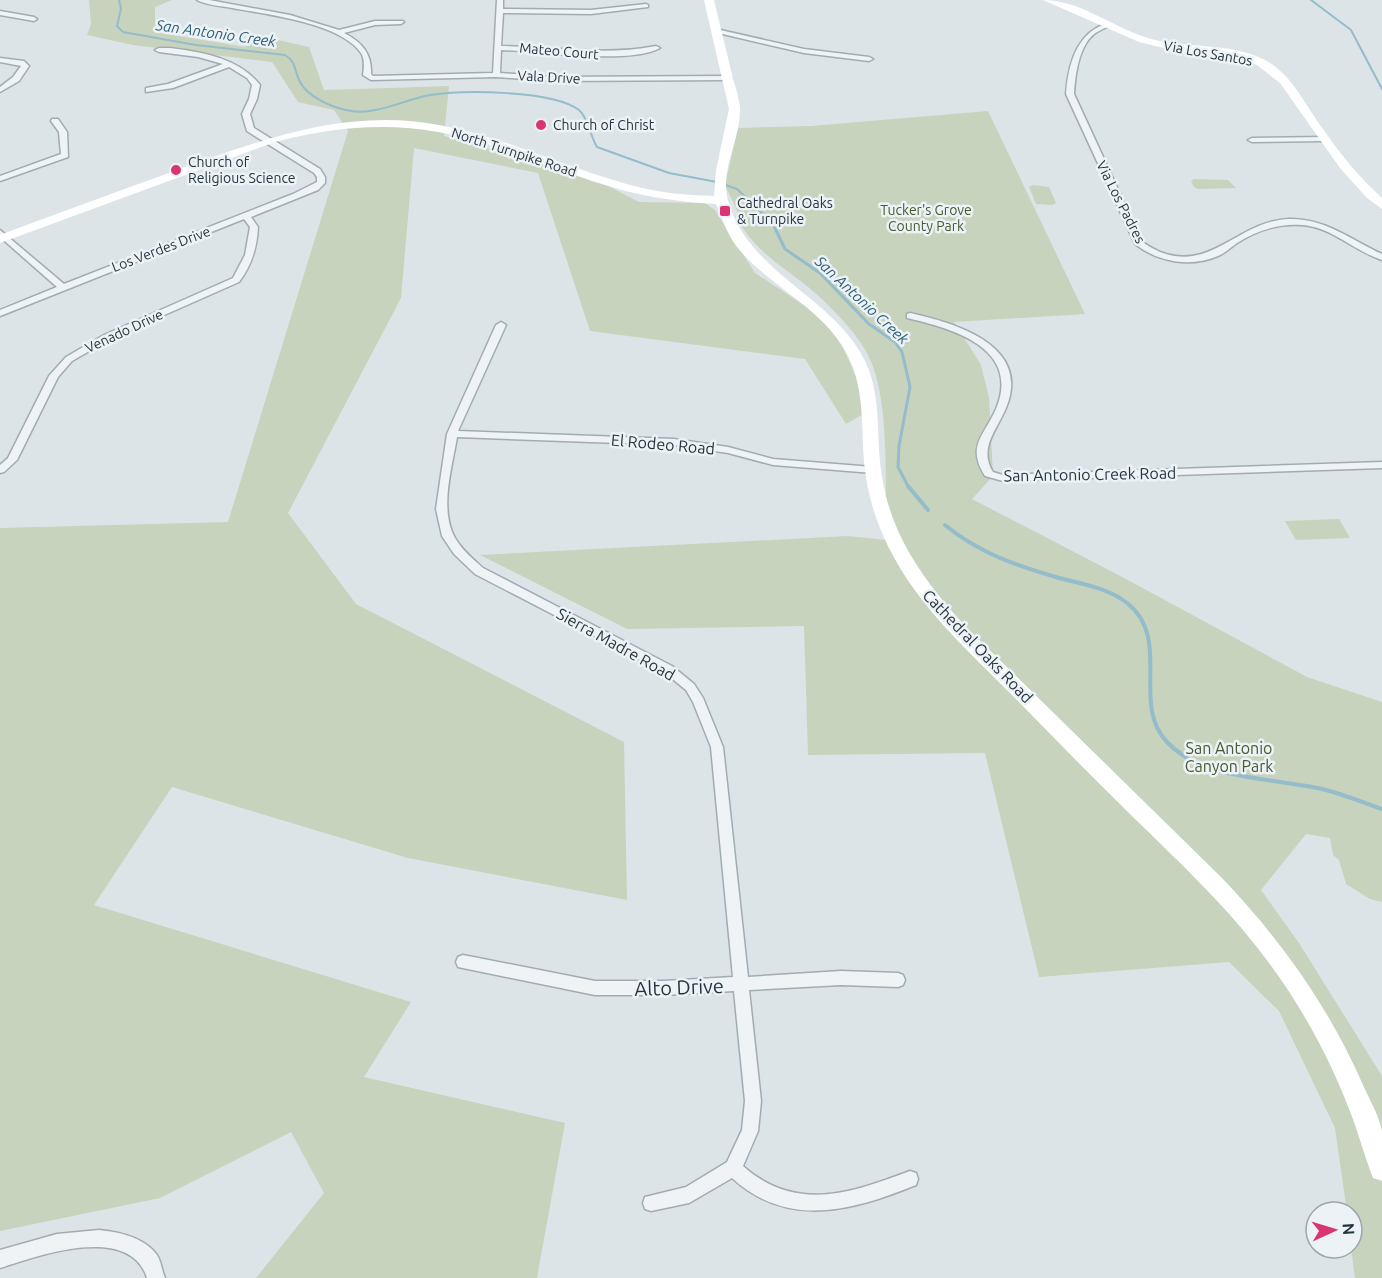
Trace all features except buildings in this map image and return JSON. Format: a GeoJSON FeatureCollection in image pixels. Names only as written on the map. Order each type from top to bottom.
{"type":"FeatureCollection","features":[{"type":"Feature","properties":{"kind":"main road","name":"Cathedral Oaks Road"},"geometry":{"type":"LineString","coordinates":[[709,0],[727,78],[734,98],[734,125],[721,172],[720,194],[742,244],[762,264],[827,318],[857,359],[872,409],[873,470],[879,505],[892,540],[932,601],[1209,879],[1264,940],[1295,981],[1337,1058],[1373,1139],[1382,1169]]}},
{"type":"Feature","properties":{"kind":"main road","name":"Via Los Santos"},"geometry":{"type":"LineString","coordinates":[[1048,0],[1074,9],[1105,26],[1158,44],[1239,56],[1264,64],[1280,76],[1323,140],[1354,179],[1382,205]]}},
{"type":"Feature","properties":{"kind":"main road","name":"North Turnpike Road"},"geometry":{"type":"LineString","coordinates":[[2,236],[271,140],[315,130],[355,125],[426,126],[475,137],[626,188],[680,198],[720,194]]}},
{"type":"Feature","properties":{"kind":"street"},"geometry":{"type":"LineString","coordinates":[[200,0],[314,23],[339,32],[353,40],[364,52],[368,62],[367,75],[371,78],[363,87]]}},
{"type":"Feature","properties":{"kind":"street"},"geometry":{"type":"LineString","coordinates":[[238,8],[254,0]]}},
{"type":"Feature","properties":{"kind":"street"},"geometry":{"type":"LineString","coordinates":[[496,75],[500,0]]}},
{"type":"Feature","properties":{"kind":"street"},"geometry":{"type":"LineString","coordinates":[[500,11],[591,12],[646,6]]}},
{"type":"Feature","properties":{"kind":"street"},"geometry":{"type":"LineString","coordinates":[[0,13],[34,19]]}},
{"type":"Feature","properties":{"kind":"street"},"geometry":{"type":"LineString","coordinates":[[339,32],[375,23],[401,22]]}},
{"type":"Feature","properties":{"kind":"street","name":"Via Los Padres"},"geometry":{"type":"LineString","coordinates":[[1105,26],[1091,33],[1076,60],[1070,94],[1138,242],[1144,248],[1166,257],[1197,259],[1211,256],[1252,232],[1288,222],[1312,224],[1335,230],[1362,248],[1382,257]]}},
{"type":"Feature","properties":{"kind":"street"},"geometry":{"type":"LineString","coordinates":[[716,31],[747,36],[804,51],[869,59]]}},
{"type":"Feature","properties":{"kind":"street","name":"Mateo Court"},"geometry":{"type":"LineString","coordinates":[[498,48],[534,48],[589,55],[634,53],[656,48]]}},
{"type":"Feature","properties":{"kind":"street"},"geometry":{"type":"LineString","coordinates":[[159,50],[230,63],[247,74],[256,85],[246,114],[247,125],[257,134],[271,140]]}},
{"type":"Feature","properties":{"kind":"street"},"geometry":{"type":"LineString","coordinates":[[0,60],[21,63],[25,66],[16,78],[0,90]]}},
{"type":"Feature","properties":{"kind":"street"},"geometry":{"type":"LineString","coordinates":[[149,90],[170,86],[230,63]]}},
{"type":"Feature","properties":{"kind":"street","name":"Vala Drive"},"geometry":{"type":"LineString","coordinates":[[371,78],[496,75],[552,79],[727,78]]}},
{"type":"Feature","properties":{"kind":"street"},"geometry":{"type":"LineString","coordinates":[[0,179],[66,155],[63,132],[55,121]]}},
{"type":"Feature","properties":{"kind":"street","name":"Los Verdes Drive"},"geometry":{"type":"LineString","coordinates":[[0,313],[308,191],[321,183],[321,177],[317,171],[271,140]]}},
{"type":"Feature","properties":{"kind":"street"},"geometry":{"type":"LineString","coordinates":[[1252,140],[1323,140]]}},
{"type":"Feature","properties":{"kind":"street","name":"Venado Drive"},"geometry":{"type":"LineString","coordinates":[[0,470],[12,460],[54,375],[69,359],[107,337],[236,280],[243,270],[253,243],[255,227],[246,216]]}},
{"type":"Feature","properties":{"kind":"street"},"geometry":{"type":"LineString","coordinates":[[2,236],[63,288]]}},
{"type":"Feature","properties":{"kind":"street","name":"San Antonio Creek Road"},"geometry":{"type":"LineString","coordinates":[[910,316],[941,322],[966,331],[983,342],[1001,363],[1006,373],[1004,398],[981,446],[982,459],[989,474],[1003,478],[1382,465]]}},
{"type":"Feature","properties":{"kind":"street","name":"Sierra Madre Road"},"geometry":{"type":"LineString","coordinates":[[501,325],[452,434],[441,509],[448,536],[458,552],[479,571],[668,669],[690,687],[699,701],[717,747],[752,1091],[750,1131],[733,1168]]}},
{"type":"Feature","properties":{"kind":"street","name":"El Rodeo Road"},"geometry":{"type":"LineString","coordinates":[[452,434],[674,442],[728,450],[773,462],[873,470]]}},
{"type":"Feature","properties":{"kind":"street","name":"Alto Drive"},"geometry":{"type":"LineString","coordinates":[[463,962],[595,988],[741,985],[841,978],[898,981]]}},
{"type":"Feature","properties":{"kind":"street"},"geometry":{"type":"LineString","coordinates":[[651,1203],[689,1195],[733,1168],[759,1189],[788,1201],[838,1202],[872,1194],[909,1179]]}},
{"type":"Feature","properties":{"kind":"street"},"geometry":{"type":"LineString","coordinates":[[0,1259],[53,1242],[84,1238],[127,1242],[150,1261],[156,1278]]}},
{"type":"Feature","properties":{"kind":"green space"},"geometry":{"type":"Polygon","coordinates":[[[89,0],[172,0],[155,7],[155,32],[245,47],[264,37],[309,47],[324,90],[449,86],[444,136],[589,176],[639,202],[705,203],[715,210],[755,273],[831,323],[872,409],[846,424],[805,359],[590,331],[538,173],[414,148],[401,298],[288,513],[356,604],[624,742],[627,900],[408,858],[172,787],[94,905],[411,1002],[364,1077],[565,1123],[537,1278],[256,1278],[324,1193],[291,1132],[160,1198],[0,1231],[0,528],[228,522],[348,131],[334,110],[298,102],[272,62],[133,45],[87,35],[91,24],[89,0]]]}},
{"type":"Feature","properties":{"kind":"green space"},"geometry":{"type":"Polygon","coordinates":[[[988,111],[1085,314],[954,322],[981,365],[989,397],[993,476],[972,499],[1307,677],[1382,702],[1382,902],[1370,899],[1346,884],[1339,860],[1333,855],[1330,838],[1306,834],[1261,890],[1299,943],[1382,1076],[1382,1278],[1355,1278],[1353,1260],[1364,1260],[1364,1200],[1345,1200],[1335,1128],[1279,1011],[1229,962],[1039,977],[985,753],[808,755],[804,626],[627,629],[480,555],[847,536],[887,540],[884,421],[881,397],[869,357],[855,334],[823,300],[770,258],[751,239],[742,227],[744,220],[741,219],[725,185],[738,128],[811,126],[988,111]]]}},
{"type":"Feature","properties":{"kind":"green space"},"geometry":{"type":"Polygon","coordinates":[[[1194,179],[1228,180],[1236,188],[1198,189],[1191,181],[1194,179]]]}},
{"type":"Feature","properties":{"kind":"green space"},"geometry":{"type":"Polygon","coordinates":[[[1033,185],[1049,187],[1056,203],[1036,204],[1029,187],[1033,185]]]}},
{"type":"Feature","properties":{"kind":"green space"},"geometry":{"type":"Polygon","coordinates":[[[1339,519],[1350,538],[1296,540],[1285,521],[1339,519]]]}},
{"type":"Feature","properties":{"kind":"waterway","name":"San Antonio Creek"},"geometry":{"type":"LineString","coordinates":[[119,0],[121,9],[117,26],[123,32],[196,45],[285,55],[292,61],[300,82],[308,92],[327,104],[346,110],[357,112],[378,110],[420,97],[464,92],[529,95],[566,103],[582,114],[597,147],[669,173],[717,182],[737,189],[764,215]]}},
{"type":"Feature","properties":{"kind":"waterway"},"geometry":{"type":"LineString","coordinates":[[1311,0],[1351,30],[1382,89]]}},
{"type":"Feature","properties":{"kind":"waterway","name":"San Antonio Creek"},"geometry":{"type":"LineString","coordinates":[[764,215],[773,224],[785,249],[820,273],[869,324],[895,342],[902,352],[910,387],[899,446],[898,467],[909,488]]}},
{"type":"Feature","properties":{"kind":"waterway","name":"San Antonio Creek"},"geometry":{"type":"LineString","coordinates":[[908,486],[928,510]]}},
{"type":"Feature","properties":{"kind":"waterway","name":"San Antonio Creek"},"geometry":{"type":"LineString","coordinates":[[945,525],[971,543],[999,558],[1103,590],[1127,603],[1140,618],[1147,634],[1152,709],[1157,726],[1167,742],[1182,754],[1199,764],[1219,771],[1322,789],[1382,809]]}},
{"type":"Feature","properties":{"kind":"place","name":"Church of Christ"},"geometry":{"type":"Point","coordinates":[541,125]}},
{"type":"Feature","properties":{"kind":"place","name":"Church of Religious Science"},"geometry":{"type":"Point","coordinates":[176,170]}},
{"type":"Feature","properties":{"kind":"place","name":"Cathedral Oaks & Turnpike"},"geometry":{"type":"Point","coordinates":[725,211]}},
{"type":"Feature","properties":{"kind":"park label","name":"Tucker's Grove County Park"},"geometry":{"type":"Point","coordinates":[926,218]}},
{"type":"Feature","properties":{"kind":"park label","name":"San Antonio Canyon Park"},"geometry":{"type":"Point","coordinates":[1229,757]}}]}
